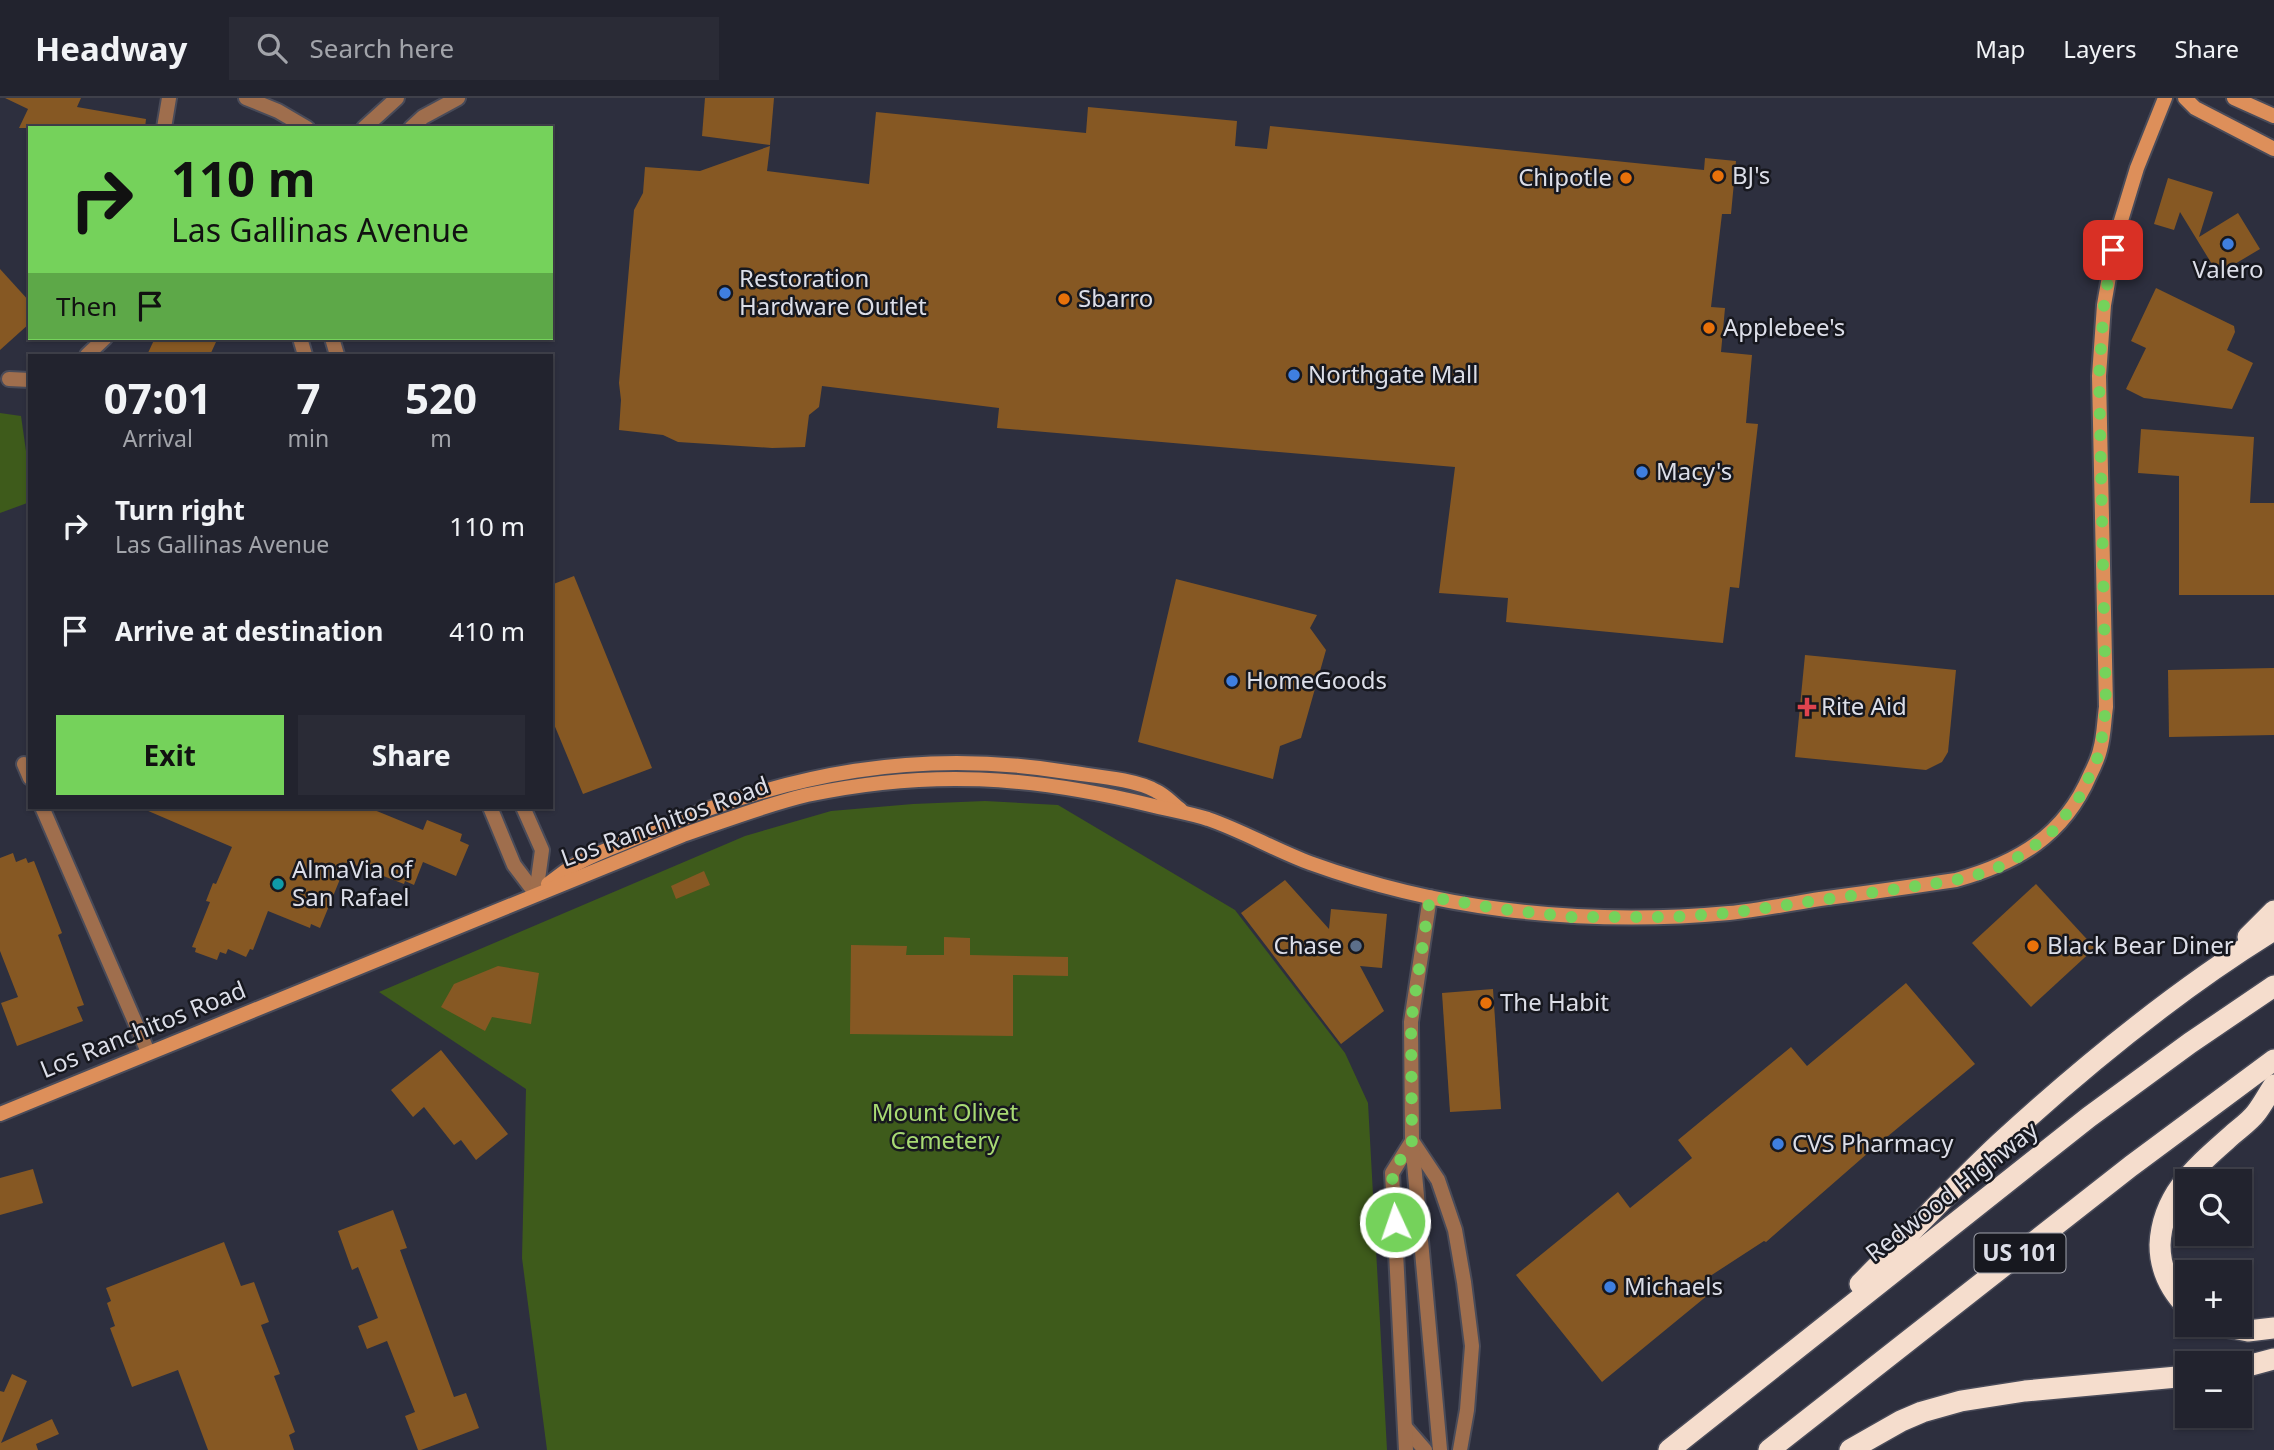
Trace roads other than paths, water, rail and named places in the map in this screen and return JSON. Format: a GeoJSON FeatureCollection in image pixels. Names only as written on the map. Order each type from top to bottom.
{"type":"FeatureCollection","features":[{"type":"Feature","properties":{"kind":"highway"},"geometry":{"type":"LineString","coordinates":[[2224,961],[2274,911]]}},
{"type":"Feature","properties":{"kind":"highway"},"geometry":{"type":"LineString","coordinates":[[1792,1352],[1999,1144],[2145,1018],[2224,961],[2274,930]]}},
{"type":"Feature","properties":{"kind":"highway","name":"Redwood Highway"},"geometry":{"type":"LineString","coordinates":[[1669,1450],[2123,1092],[2274,986]]}},
{"type":"Feature","properties":{"kind":"highway","name":"US 101"},"geometry":{"type":"LineString","coordinates":[[1769,1450],[2131,1166],[2274,1059]]}},
{"type":"Feature","properties":{"kind":"highway"},"geometry":{"type":"LineString","coordinates":[[2175,1290],[2169,1282],[2162,1261],[2161,1236],[2166,1211],[2178,1188],[2210,1154],[2256,1114],[2274,1085]]}},
{"type":"Feature","properties":{"kind":"highway"},"geometry":{"type":"LineString","coordinates":[[2252,1331],[2274,1328]]}},
{"type":"Feature","properties":{"kind":"highway"},"geometry":{"type":"LineString","coordinates":[[2252,1365],[2274,1359]]}},
{"type":"Feature","properties":{"kind":"highway"},"geometry":{"type":"LineString","coordinates":[[1850,1450],[1901,1421],[1961,1401],[2025,1391],[2175,1377]]}},
{"type":"Feature","properties":{"kind":"main road","name":"Los Ranchitos Road"},"geometry":{"type":"LineString","coordinates":[[0,1114],[683,835],[748,812],[805,796],[863,785],[921,778],[978,778],[1035,783],[1112,795],[1212,821],[1308,862],[1357,878],[1430,897],[1571,917],[1660,917],[1731,913],[1956,880],[1991,871],[2024,854],[2054,830],[2081,795],[2100,752],[2106,707],[2099,376],[2104,305],[2116,237],[2137,168],[2165,98]]}},
{"type":"Feature","properties":{"kind":"main road"},"geometry":{"type":"LineString","coordinates":[[2185,98],[2195,108],[2274,149]]}},
{"type":"Feature","properties":{"kind":"main road"},"geometry":{"type":"LineString","coordinates":[[2234,98],[2274,117]]}},
{"type":"Feature","properties":{"kind":"street"},"geometry":{"type":"LineString","coordinates":[[164,126],[169,98]]}},
{"type":"Feature","properties":{"kind":"street"},"geometry":{"type":"LineString","coordinates":[[246,98],[278,111],[304,126]]}},
{"type":"Feature","properties":{"kind":"street"},"geometry":{"type":"LineString","coordinates":[[366,126],[397,98]]}},
{"type":"Feature","properties":{"kind":"street"},"geometry":{"type":"LineString","coordinates":[[413,126],[458,98]]}},
{"type":"Feature","properties":{"kind":"street"},"geometry":{"type":"LineString","coordinates":[[88,354],[103,340]]}},
{"type":"Feature","properties":{"kind":"street"},"geometry":{"type":"LineString","coordinates":[[9,379],[28,380]]}},
{"type":"Feature","properties":{"kind":"street"},"geometry":{"type":"LineString","coordinates":[[24,764],[28,773]]}},
{"type":"Feature","properties":{"kind":"street"},"geometry":{"type":"LineString","coordinates":[[43,809],[148,1052]]}},
{"type":"Feature","properties":{"kind":"street"},"geometry":{"type":"LineString","coordinates":[[491,809],[514,865],[536,894]]}},
{"type":"Feature","properties":{"kind":"street"},"geometry":{"type":"LineString","coordinates":[[524,809],[542,850],[536,894]]}},
{"type":"Feature","properties":{"kind":"street"},"geometry":{"type":"LineString","coordinates":[[1430,897],[1411,1022],[1412,1141],[1440,1450]]}},
{"type":"Feature","properties":{"kind":"street"},"geometry":{"type":"LineString","coordinates":[[1406,1450],[1392,1173],[1412,1141]]}},
{"type":"Feature","properties":{"kind":"street"},"geometry":{"type":"LineString","coordinates":[[1412,1141],[1438,1180],[1455,1230],[1465,1282],[1472,1346],[1467,1410],[1460,1450]]}},
{"type":"Feature","properties":{"kind":"street"},"geometry":{"type":"LineString","coordinates":[[1405,1427],[1425,1450]]}},
{"type":"Feature","properties":{"kind":"place","name":"BJ's"},"geometry":{"type":"Point","coordinates":[1718,176]}},
{"type":"Feature","properties":{"kind":"place","name":"Chipotle"},"geometry":{"type":"Point","coordinates":[1626,178]}},
{"type":"Feature","properties":{"kind":"place","name":"Valero"},"geometry":{"type":"Point","coordinates":[2228,244]}},
{"type":"Feature","properties":{"kind":"place","name":"Restoration Hardware Outlet"},"geometry":{"type":"Point","coordinates":[725,293]}},
{"type":"Feature","properties":{"kind":"place","name":"Sbarro"},"geometry":{"type":"Point","coordinates":[1064,299]}},
{"type":"Feature","properties":{"kind":"place","name":"Applebee's"},"geometry":{"type":"Point","coordinates":[1709,328]}},
{"type":"Feature","properties":{"kind":"place","name":"Northgate Mall"},"geometry":{"type":"Point","coordinates":[1294,375]}},
{"type":"Feature","properties":{"kind":"place","name":"Macy's"},"geometry":{"type":"Point","coordinates":[1642,472]}},
{"type":"Feature","properties":{"kind":"place","name":"HomeGoods"},"geometry":{"type":"Point","coordinates":[1232,681]}},
{"type":"Feature","properties":{"kind":"place","name":"Rite Aid"},"geometry":{"type":"Point","coordinates":[1807,707]}},
{"type":"Feature","properties":{"kind":"place","name":"AlmaVia of San Rafael"},"geometry":{"type":"Point","coordinates":[278,884]}},
{"type":"Feature","properties":{"kind":"place","name":"Chase"},"geometry":{"type":"Point","coordinates":[1356,946]}},
{"type":"Feature","properties":{"kind":"place","name":"Black Bear Diner"},"geometry":{"type":"Point","coordinates":[2033,946]}},
{"type":"Feature","properties":{"kind":"place","name":"The Habit"},"geometry":{"type":"Point","coordinates":[1486,1003]}},
{"type":"Feature","properties":{"kind":"place","name":"CVS Pharmacy"},"geometry":{"type":"Point","coordinates":[1778,1144]}},
{"type":"Feature","properties":{"kind":"place","name":"Michaels"},"geometry":{"type":"Point","coordinates":[1610,1287]}},
{"type":"Feature","properties":{"kind":"park label","name":"Mount Olivet Cemetery"},"geometry":{"type":"Point","coordinates":[945,1127]}}]}
